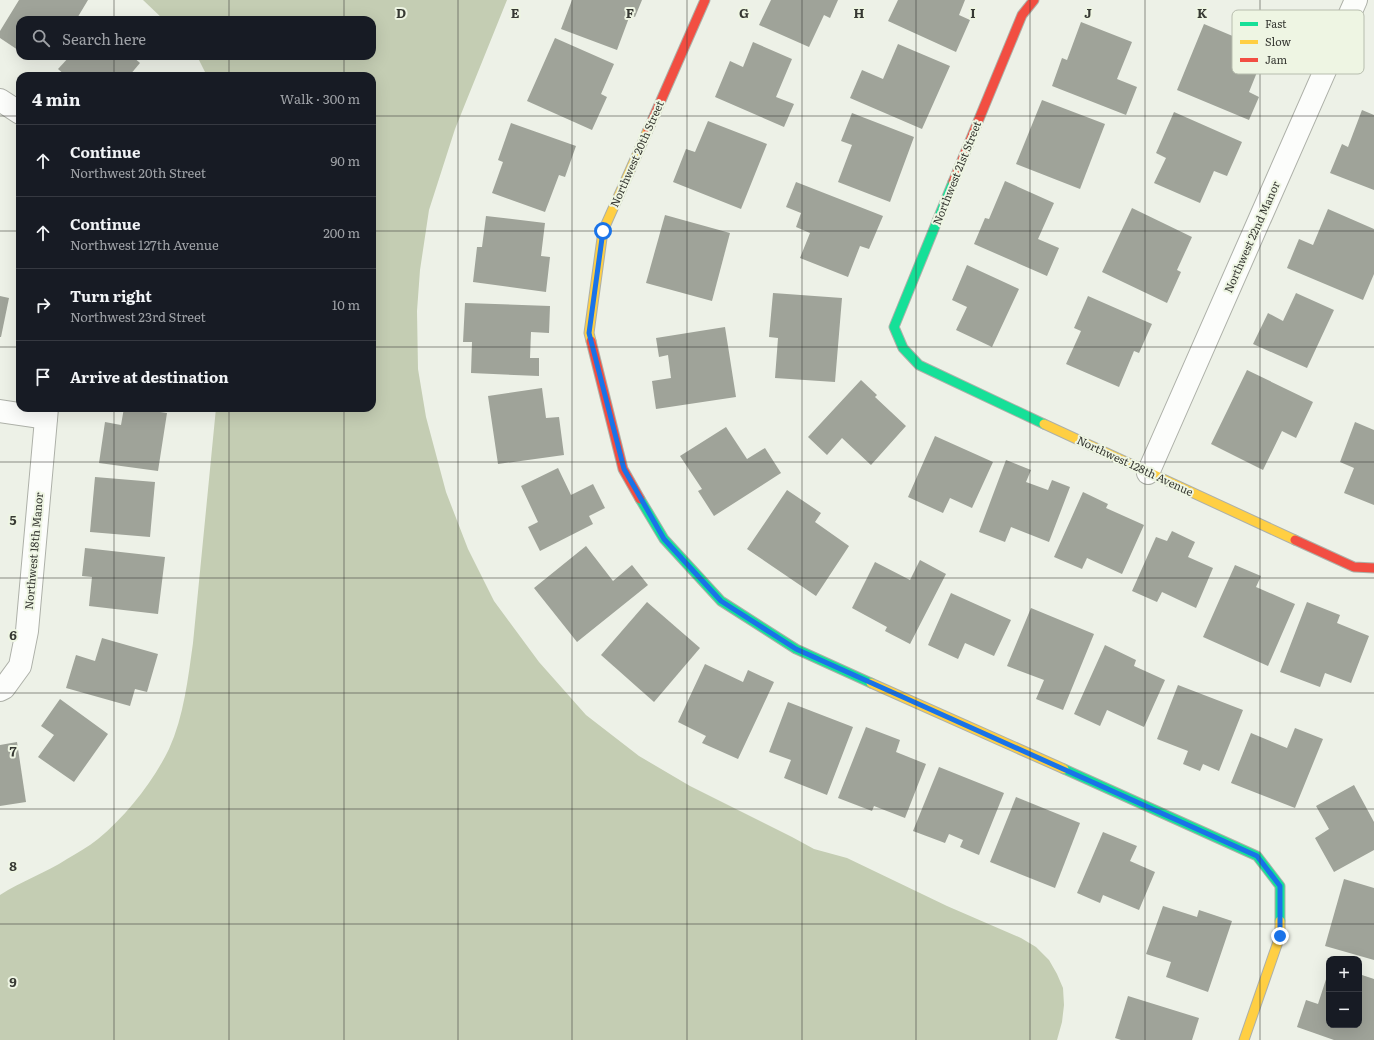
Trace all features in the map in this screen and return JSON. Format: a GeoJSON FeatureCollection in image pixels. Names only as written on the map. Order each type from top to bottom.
{"type":"FeatureCollection","features":[{"type":"Feature","properties":{"kind":"street","name":"Northwest 20th Street"},"geometry":{"type":"LineString","coordinates":[[705,0],[603,231],[589,333],[624,469],[664,539],[721,601],[796,649],[1257,856],[1280,886],[1280,936],[1244,1040]]}},
{"type":"Feature","properties":{"kind":"street","name":"Northwest 21st Street"},"geometry":{"type":"LineString","coordinates":[[903,348],[894,327],[1022,15],[1034,0]]}},
{"type":"Feature","properties":{"kind":"street","name":"Northwest 22nd Manor"},"geometry":{"type":"LineString","coordinates":[[1352,10],[1356,0]]}},
{"type":"Feature","properties":{"kind":"street","name":"Northwest 22nd Manor"},"geometry":{"type":"LineString","coordinates":[[1148,473],[1323,74]]}},
{"type":"Feature","properties":{"kind":"street"},"geometry":{"type":"LineString","coordinates":[[0,100],[16,110]]}},
{"type":"Feature","properties":{"kind":"street","name":"Northwest 128th Avenue"},"geometry":{"type":"LineString","coordinates":[[903,348],[919,365],[1148,473],[1354,567],[1374,568]]}},
{"type":"Feature","properties":{"kind":"street"},"geometry":{"type":"LineString","coordinates":[[0,411],[16,412]]}},
{"type":"Feature","properties":{"kind":"street"},"geometry":{"type":"LineString","coordinates":[[23,412],[46,413]]}},
{"type":"Feature","properties":{"kind":"street","name":"Northwest 18th Manor"},"geometry":{"type":"LineString","coordinates":[[2,689],[20,666],[27,631],[46,413]]}},
{"type":"Feature","properties":{"kind":"shaded area"},"geometry":{"type":"Polygon","coordinates":[[[143,0],[507,0],[455,129],[429,210],[420,270],[417,311],[418,369],[426,417],[446,492],[468,549],[494,601],[539,662],[586,715],[639,756],[690,786],[814,849],[847,858],[947,906],[1021,938],[1036,947],[1049,960],[1063,988],[1064,1005],[1062,1022],[1057,1040],[0,1040],[0,895],[16,885],[51,869],[90,845],[119,820],[138,798],[155,774],[169,749],[174,736],[185,697],[193,643],[216,412],[376,412],[376,72],[205,72],[199,60],[376,60],[376,16],[160,16],[143,0]]]}},
{"type":"Feature","properties":{"kind":"building"},"geometry":{"type":"Polygon","coordinates":[[[19,0],[88,0],[78,16],[16,16],[16,49],[0,38],[0,31],[19,0]]]}},
{"type":"Feature","properties":{"kind":"building"},"geometry":{"type":"Polygon","coordinates":[[[572,0],[642,0],[635,17],[630,15],[617,50],[561,29],[572,0]]]}},
{"type":"Feature","properties":{"kind":"building"},"geometry":{"type":"Polygon","coordinates":[[[771,0],[838,0],[830,18],[824,15],[809,47],[759,25],[771,0]]]}},
{"type":"Feature","properties":{"kind":"building"},"geometry":{"type":"Polygon","coordinates":[[[898,0],[965,0],[959,15],[970,20],[956,52],[888,21],[898,0]]]}},
{"type":"Feature","properties":{"kind":"building"},"geometry":{"type":"Polygon","coordinates":[[[1081,22],[1132,42],[1117,79],[1137,87],[1126,115],[1052,86],[1062,58],[1067,60],[1081,22]]]}},
{"type":"Feature","properties":{"kind":"building"},"geometry":{"type":"Polygon","coordinates":[[[1204,24],[1232,36],[1232,74],[1256,74],[1249,92],[1259,97],[1249,120],[1177,90],[1204,24]]]}},
{"type":"Feature","properties":{"kind":"building"},"geometry":{"type":"Polygon","coordinates":[[[555,38],[614,64],[601,94],[607,97],[592,130],[527,101],[555,38]]]}},
{"type":"Feature","properties":{"kind":"building"},"geometry":{"type":"Polygon","coordinates":[[[753,42],[792,59],[776,97],[794,104],[784,127],[715,97],[730,61],[743,67],[753,42]]]}},
{"type":"Feature","properties":{"kind":"building"},"geometry":{"type":"Polygon","coordinates":[[[898,44],[950,66],[922,129],[850,98],[862,70],[883,79],[898,44]]]}},
{"type":"Feature","properties":{"kind":"building"},"geometry":{"type":"Polygon","coordinates":[[[66,60],[137,60],[140,63],[132,72],[61,72],[58,69],[66,60]]]}},
{"type":"Feature","properties":{"kind":"building"},"geometry":{"type":"Polygon","coordinates":[[[1042,100],[1105,124],[1080,189],[1016,164],[1042,100]]]}},
{"type":"Feature","properties":{"kind":"building"},"geometry":{"type":"Polygon","coordinates":[[[1362,110],[1374,115],[1374,190],[1330,173],[1342,144],[1348,147],[1362,110]]]}},
{"type":"Feature","properties":{"kind":"building"},"geometry":{"type":"Polygon","coordinates":[[[1174,112],[1242,142],[1227,176],[1214,171],[1200,203],[1154,183],[1166,158],[1156,153],[1174,112]]]}},
{"type":"Feature","properties":{"kind":"building"},"geometry":{"type":"Polygon","coordinates":[[[852,113],[914,137],[890,202],[838,182],[852,145],[841,141],[852,113]]]}},
{"type":"Feature","properties":{"kind":"building"},"geometry":{"type":"Polygon","coordinates":[[[708,121],[767,144],[741,209],[673,182],[686,149],[695,152],[708,121]]]}},
{"type":"Feature","properties":{"kind":"building"},"geometry":{"type":"Polygon","coordinates":[[[511,123],[576,146],[565,177],[559,175],[545,212],[492,193],[503,162],[498,160],[511,123]]]}},
{"type":"Feature","properties":{"kind":"building"},"geometry":{"type":"Polygon","coordinates":[[[1005,181],[1054,203],[1038,239],[1059,248],[1047,276],[974,244],[985,218],[989,219],[1005,181]]]}},
{"type":"Feature","properties":{"kind":"building"},"geometry":{"type":"Polygon","coordinates":[[[796,182],[883,216],[869,249],[860,246],[848,277],[800,258],[810,233],[796,227],[801,213],[786,207],[796,182]]]}},
{"type":"Feature","properties":{"kind":"building"},"geometry":{"type":"Polygon","coordinates":[[[1132,208],[1192,237],[1177,270],[1181,272],[1167,303],[1102,272],[1132,208]]]}},
{"type":"Feature","properties":{"kind":"building"},"geometry":{"type":"Polygon","coordinates":[[[1328,209],[1374,229],[1374,274],[1363,300],[1287,268],[1299,239],[1313,245],[1328,209]]]}},
{"type":"Feature","properties":{"kind":"building"},"geometry":{"type":"Polygon","coordinates":[[[665,215],[730,233],[712,301],[646,283],[665,215]]]}},
{"type":"Feature","properties":{"kind":"building"},"geometry":{"type":"Polygon","coordinates":[[[486,216],[545,223],[541,256],[550,257],[546,292],[473,282],[477,247],[482,247],[486,216]]]}},
{"type":"Feature","properties":{"kind":"building"},"geometry":{"type":"Polygon","coordinates":[[[967,265],[1019,289],[992,347],[956,330],[967,307],[952,300],[967,265]]]}},
{"type":"Feature","properties":{"kind":"building"},"geometry":{"type":"Polygon","coordinates":[[[773,293],[842,298],[835,382],[775,378],[778,338],[769,337],[773,293]]]}},
{"type":"Feature","properties":{"kind":"building"},"geometry":{"type":"Polygon","coordinates":[[[1296,293],[1334,310],[1307,368],[1253,344],[1268,313],[1283,321],[1296,293]]]}},
{"type":"Feature","properties":{"kind":"building"},"geometry":{"type":"Polygon","coordinates":[[[0,296],[9,298],[1,337],[0,337],[0,296]]]}},
{"type":"Feature","properties":{"kind":"building"},"geometry":{"type":"Polygon","coordinates":[[[1088,296],[1152,324],[1139,353],[1134,351],[1119,387],[1066,364],[1081,331],[1074,328],[1088,296]]]}},
{"type":"Feature","properties":{"kind":"building"},"geometry":{"type":"Polygon","coordinates":[[[465,303],[550,306],[549,333],[531,332],[530,358],[539,358],[539,376],[471,373],[472,342],[463,342],[465,303]]]}},
{"type":"Feature","properties":{"kind":"building"},"geometry":{"type":"Polygon","coordinates":[[[725,327],[736,397],[656,409],[652,381],[671,378],[668,355],[659,357],[656,338],[725,327]]]}},
{"type":"Feature","properties":{"kind":"building"},"geometry":{"type":"Polygon","coordinates":[[[1247,370],[1313,402],[1296,438],[1282,431],[1263,470],[1211,444],[1247,370]]]}},
{"type":"Feature","properties":{"kind":"building"},"geometry":{"type":"Polygon","coordinates":[[[861,380],[877,395],[875,397],[906,426],[871,465],[842,438],[827,455],[808,437],[861,380]]]}},
{"type":"Feature","properties":{"kind":"building"},"geometry":{"type":"Polygon","coordinates":[[[542,388],[546,418],[559,417],[564,455],[498,464],[488,396],[542,388]]]}},
{"type":"Feature","properties":{"kind":"building"},"geometry":{"type":"Polygon","coordinates":[[[123,412],[167,413],[158,471],[99,463],[105,422],[121,425],[123,412]]]}},
{"type":"Feature","properties":{"kind":"building"},"geometry":{"type":"Polygon","coordinates":[[[1355,422],[1374,430],[1374,505],[1344,493],[1354,468],[1340,462],[1355,422]]]}},
{"type":"Feature","properties":{"kind":"building"},"geometry":{"type":"Polygon","coordinates":[[[726,427],[747,459],[765,448],[781,473],[714,516],[698,491],[702,489],[680,456],[726,427]]]}},
{"type":"Feature","properties":{"kind":"building"},"geometry":{"type":"Polygon","coordinates":[[[935,436],[993,462],[972,508],[950,498],[943,513],[908,497],[935,436]]]}},
{"type":"Feature","properties":{"kind":"building"},"geometry":{"type":"Polygon","coordinates":[[[1006,460],[1031,470],[1026,482],[1048,490],[1052,480],[1070,487],[1049,542],[1011,527],[1005,542],[979,532],[1006,460]]]}},
{"type":"Feature","properties":{"kind":"building"},"geometry":{"type":"Polygon","coordinates":[[[558,468],[571,495],[593,484],[605,508],[589,516],[593,524],[540,551],[528,527],[538,522],[521,486],[558,468]]]}},
{"type":"Feature","properties":{"kind":"building"},"geometry":{"type":"Polygon","coordinates":[[[95,477],[155,482],[150,537],[90,532],[95,477]]]}},
{"type":"Feature","properties":{"kind":"building"},"geometry":{"type":"Polygon","coordinates":[[[787,490],[821,513],[815,522],[849,546],[816,596],[747,549],[787,490]]]}},
{"type":"Feature","properties":{"kind":"building"},"geometry":{"type":"Polygon","coordinates":[[[1083,492],[1108,504],[1106,508],[1144,525],[1122,574],[1087,558],[1082,569],[1054,557],[1083,492]]]}},
{"type":"Feature","properties":{"kind":"building"},"geometry":{"type":"Polygon","coordinates":[[[1172,531],[1195,542],[1188,557],[1213,568],[1196,608],[1162,592],[1157,602],[1132,591],[1156,537],[1167,541],[1172,531]]]}},
{"type":"Feature","properties":{"kind":"building"},"geometry":{"type":"Polygon","coordinates":[[[586,546],[613,581],[632,565],[648,585],[577,642],[534,588],[586,546]]]}},
{"type":"Feature","properties":{"kind":"building"},"geometry":{"type":"Polygon","coordinates":[[[85,548],[165,557],[158,614],[89,606],[92,577],[82,576],[85,548]]]}},
{"type":"Feature","properties":{"kind":"building"},"geometry":{"type":"Polygon","coordinates":[[[920,560],[946,574],[910,644],[885,631],[887,627],[852,608],[875,562],[910,580],[920,560]]]}},
{"type":"Feature","properties":{"kind":"building"},"geometry":{"type":"Polygon","coordinates":[[[1235,565],[1261,576],[1256,587],[1295,604],[1268,666],[1203,637],[1235,565]]]}},
{"type":"Feature","properties":{"kind":"building"},"geometry":{"type":"Polygon","coordinates":[[[951,593],[1011,620],[994,656],[965,643],[958,659],[928,645],[951,593]]]}},
{"type":"Feature","properties":{"kind":"building"},"geometry":{"type":"Polygon","coordinates":[[[647,602],[700,648],[654,702],[601,655],[647,602]]]}},
{"type":"Feature","properties":{"kind":"building"},"geometry":{"type":"Polygon","coordinates":[[[1307,602],[1340,615],[1337,623],[1369,636],[1351,683],[1325,673],[1320,687],[1280,672],[1307,602]]]}},
{"type":"Feature","properties":{"kind":"building"},"geometry":{"type":"Polygon","coordinates":[[[1031,608],[1094,634],[1063,710],[1036,699],[1044,680],[1007,666],[1031,608]]]}},
{"type":"Feature","properties":{"kind":"building"},"geometry":{"type":"Polygon","coordinates":[[[102,638],[158,654],[147,692],[135,689],[130,706],[66,688],[76,655],[95,661],[102,638]]]}},
{"type":"Feature","properties":{"kind":"building"},"geometry":{"type":"Polygon","coordinates":[[[1105,645],[1136,660],[1134,666],[1165,680],[1144,727],[1107,710],[1100,726],[1074,714],[1105,645]]]}},
{"type":"Feature","properties":{"kind":"building"},"geometry":{"type":"Polygon","coordinates":[[[705,664],[743,682],[748,670],[774,682],[738,759],[702,743],[706,736],[678,722],[705,664]]]}},
{"type":"Feature","properties":{"kind":"building"},"geometry":{"type":"Polygon","coordinates":[[[1178,685],[1243,710],[1219,771],[1203,764],[1200,771],[1183,764],[1188,751],[1157,739],[1178,685]]]}},
{"type":"Feature","properties":{"kind":"building"},"geometry":{"type":"Polygon","coordinates":[[[60,699],[108,734],[74,782],[38,757],[54,735],[41,726],[60,699]]]}},
{"type":"Feature","properties":{"kind":"building"},"geometry":{"type":"Polygon","coordinates":[[[788,702],[853,727],[827,795],[784,778],[791,760],[769,752],[788,702]]]}},
{"type":"Feature","properties":{"kind":"building"},"geometry":{"type":"Polygon","coordinates":[[[866,727],[900,740],[896,752],[926,764],[905,818],[874,806],[872,811],[838,798],[866,727]]]}},
{"type":"Feature","properties":{"kind":"building"},"geometry":{"type":"Polygon","coordinates":[[[1295,728],[1323,739],[1295,808],[1231,783],[1251,733],[1287,748],[1295,728]]]}},
{"type":"Feature","properties":{"kind":"building"},"geometry":{"type":"Polygon","coordinates":[[[17,742],[26,802],[0,806],[0,745],[17,742]]]}},
{"type":"Feature","properties":{"kind":"building"},"geometry":{"type":"Polygon","coordinates":[[[939,767],[1004,793],[979,855],[960,847],[963,840],[949,834],[945,843],[913,831],[939,767]]]}},
{"type":"Feature","properties":{"kind":"building"},"geometry":{"type":"Polygon","coordinates":[[[1354,785],[1374,822],[1374,850],[1334,872],[1315,838],[1329,829],[1316,806],[1354,785]]]}},
{"type":"Feature","properties":{"kind":"building"},"geometry":{"type":"Polygon","coordinates":[[[1016,797],[1080,823],[1055,888],[990,862],[1016,797]]]}},
{"type":"Feature","properties":{"kind":"building"},"geometry":{"type":"Polygon","coordinates":[[[1103,832],[1137,846],[1130,861],[1155,872],[1139,910],[1103,895],[1100,903],[1077,893],[1103,832]]]}},
{"type":"Feature","properties":{"kind":"building"},"geometry":{"type":"Polygon","coordinates":[[[1344,879],[1374,888],[1374,960],[1325,946],[1344,879]]]}},
{"type":"Feature","properties":{"kind":"building"},"geometry":{"type":"Polygon","coordinates":[[[1163,906],[1197,917],[1199,910],[1232,921],[1208,992],[1166,977],[1171,962],[1146,954],[1163,906]]]}},
{"type":"Feature","properties":{"kind":"building"},"geometry":{"type":"Polygon","coordinates":[[[1362,975],[1374,979],[1374,1040],[1334,1040],[1297,1027],[1306,1000],[1318,1004],[1326,979],[1326,1028],[1362,1028],[1362,975]]]}},
{"type":"Feature","properties":{"kind":"building"},"geometry":{"type":"Polygon","coordinates":[[[1128,996],[1199,1018],[1192,1040],[1121,1040],[1115,1038],[1128,996]]]}},
{"type":"Feature","properties":{"kind":"traffic: fast"},"geometry":{"type":"LineString","coordinates":[[953,182],[894,327],[903,348],[919,365],[1044,424]]}},
{"type":"Feature","properties":{"kind":"traffic: fast"},"geometry":{"type":"LineString","coordinates":[[640,499],[664,539],[721,601],[796,649],[871,683]]}},
{"type":"Feature","properties":{"kind":"traffic: fast"},"geometry":{"type":"LineString","coordinates":[[1064,769],[1257,856],[1280,886],[1280,921]]}},
{"type":"Feature","properties":{"kind":"traffic: slow"},"geometry":{"type":"LineString","coordinates":[[591,341],[589,333],[603,231],[648,130]]}},
{"type":"Feature","properties":{"kind":"traffic: slow"},"geometry":{"type":"LineString","coordinates":[[1044,424],[1295,540]]}},
{"type":"Feature","properties":{"kind":"traffic: slow"},"geometry":{"type":"LineString","coordinates":[[871,683],[1064,769]]}},
{"type":"Feature","properties":{"kind":"traffic: slow"},"geometry":{"type":"LineString","coordinates":[[1244,1040],[1280,936],[1280,921]]}},
{"type":"Feature","properties":{"kind":"traffic: jam"},"geometry":{"type":"LineString","coordinates":[[648,130],[705,0]]}},
{"type":"Feature","properties":{"kind":"traffic: jam"},"geometry":{"type":"LineString","coordinates":[[953,182],[1022,15],[1034,0]]}},
{"type":"Feature","properties":{"kind":"traffic: jam"},"geometry":{"type":"LineString","coordinates":[[591,341],[623,469],[640,499]]}},
{"type":"Feature","properties":{"kind":"traffic: jam"},"geometry":{"type":"LineString","coordinates":[[1295,540],[1354,567],[1374,568]]}},
{"type":"Feature","properties":{"kind":"route"},"geometry":{"type":"LineString","coordinates":[[603,231],[589,333],[624,469],[664,539],[721,601],[796,649],[1257,856],[1280,886],[1280,936]]}}]}
